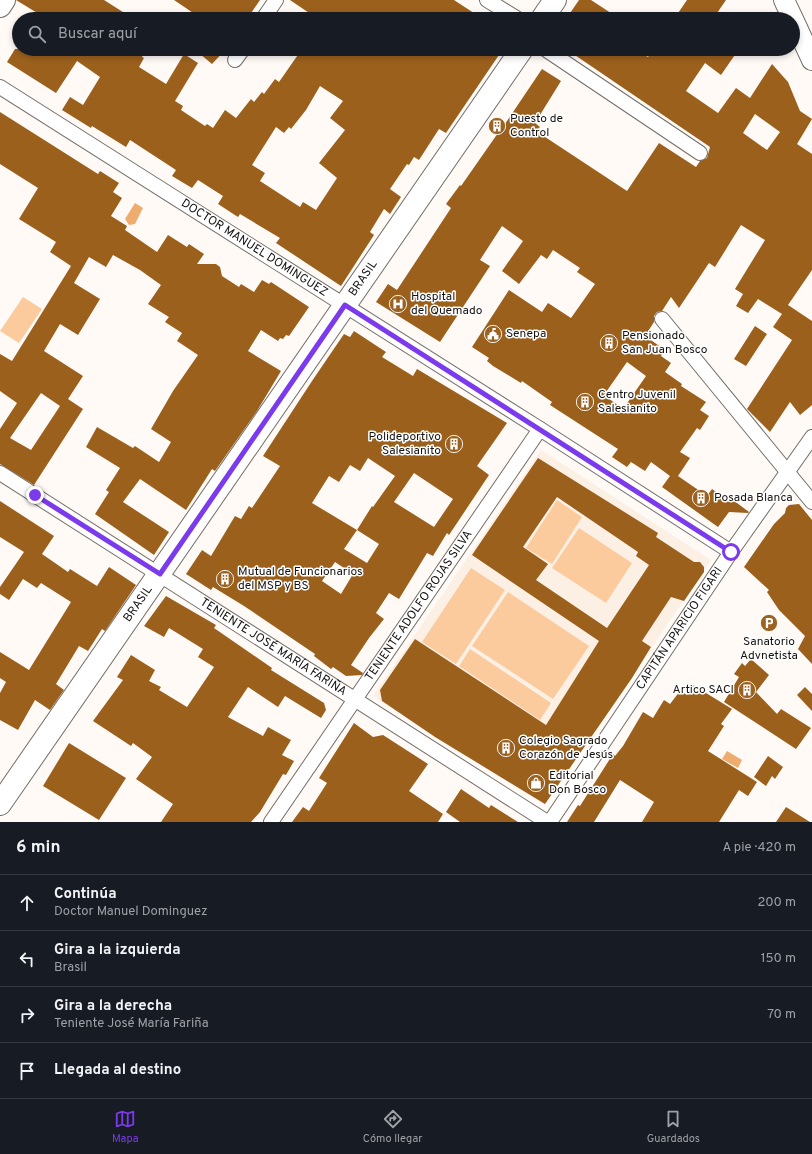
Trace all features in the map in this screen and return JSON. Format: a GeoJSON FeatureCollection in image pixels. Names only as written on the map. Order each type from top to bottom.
{"type":"FeatureCollection","features":[{"type":"Feature","properties":{"kind":"main road"},"geometry":{"type":"LineString","coordinates":[[0,6],[4,0]]}},
{"type":"Feature","properties":{"kind":"main road"},"geometry":{"type":"LineString","coordinates":[[546,12],[554,0]]}},
{"type":"Feature","properties":{"kind":"main road"},"geometry":{"type":"LineString","coordinates":[[784,0],[790,12]]}},
{"type":"Feature","properties":{"kind":"main road"},"geometry":{"type":"LineString","coordinates":[[800,34],[812,60]]}},
{"type":"Feature","properties":{"kind":"main road","name":"BRASIL"},"geometry":{"type":"LineString","coordinates":[[0,804],[517,56]]}},
{"type":"Feature","properties":{"kind":"street"},"geometry":{"type":"LineString","coordinates":[[268,12],[276,0]]}},
{"type":"Feature","properties":{"kind":"street"},"geometry":{"type":"LineString","coordinates":[[487,0],[507,12]]}},
{"type":"Feature","properties":{"kind":"street"},"geometry":{"type":"LineString","coordinates":[[555,56],[700,153]]}},
{"type":"Feature","properties":{"kind":"street","name":"DOCTOR MANUEL DOMINGUEZ"},"geometry":{"type":"LineString","coordinates":[[0,87],[540,428],[731,552]]}},
{"type":"Feature","properties":{"kind":"street"},"geometry":{"type":"LineString","coordinates":[[662,319],[812,502]]}},
{"type":"Feature","properties":{"kind":"street","name":"TENIENTE ADOLFO ROJAS SILVA"},"geometry":{"type":"LineString","coordinates":[[271,822],[540,428]]}},
{"type":"Feature","properties":{"kind":"street","name":"CAPITÁN APARICIO FIGARI"},"geometry":{"type":"LineString","coordinates":[[550,822],[731,552],[812,436]]}},
{"type":"Feature","properties":{"kind":"street","name":"TENIENTE JOSÉ MARÍA FARIÑA"},"geometry":{"type":"LineString","coordinates":[[0,473],[547,822]]}},
{"type":"Feature","properties":{"kind":"shaded area"},"geometry":{"type":"Polygon","coordinates":[[[135,203],[143,208],[135,224],[129,225],[125,219],[135,203]]]}},
{"type":"Feature","properties":{"kind":"shaded area"},"geometry":{"type":"Polygon","coordinates":[[[23,297],[42,309],[19,343],[0,331],[23,297]]]}},
{"type":"Feature","properties":{"kind":"shaded area"},"geometry":{"type":"Polygon","coordinates":[[[541,450],[711,560],[545,805],[373,696],[541,450]]]}},
{"type":"Feature","properties":{"kind":"shaded area"},"geometry":{"type":"Polygon","coordinates":[[[557,500],[582,517],[552,564],[526,548],[557,500]]]}},
{"type":"Feature","properties":{"kind":"shaded area"},"geometry":{"type":"Polygon","coordinates":[[[579,528],[632,563],[606,603],[552,568],[579,528]]]}},
{"type":"Feature","properties":{"kind":"shaded area"},"geometry":{"type":"Polygon","coordinates":[[[471,568],[505,590],[456,664],[422,642],[471,568]]]}},
{"type":"Feature","properties":{"kind":"shaded area"},"geometry":{"type":"Polygon","coordinates":[[[508,592],[589,646],[553,699],[472,646],[508,592]]]}},
{"type":"Feature","properties":{"kind":"shaded area"},"geometry":{"type":"Polygon","coordinates":[[[470,649],[551,703],[540,720],[459,666],[470,649]]]}},
{"type":"Feature","properties":{"kind":"shaded area"},"geometry":{"type":"Polygon","coordinates":[[[727,751],[742,760],[738,768],[722,759],[727,751]]]}},
{"type":"Feature","properties":{"kind":"building"},"geometry":{"type":"Polygon","coordinates":[[[16,0],[104,0],[123,12],[36,12],[16,0]]]}},
{"type":"Feature","properties":{"kind":"building"},"geometry":{"type":"Polygon","coordinates":[[[174,0],[260,0],[252,12],[192,12],[174,0]]]}},
{"type":"Feature","properties":{"kind":"building"},"geometry":{"type":"Polygon","coordinates":[[[290,0],[454,0],[472,12],[308,12],[290,0]]]}},
{"type":"Feature","properties":{"kind":"building"},"geometry":{"type":"Polygon","coordinates":[[[579,0],[591,0],[609,12],[571,12],[579,0]]]}},
{"type":"Feature","properties":{"kind":"building"},"geometry":{"type":"Polygon","coordinates":[[[687,0],[726,0],[718,12],[679,12],[687,0]]]}},
{"type":"Feature","properties":{"kind":"building"},"geometry":{"type":"Polygon","coordinates":[[[12,54],[12,56],[142,56],[144,58],[139,67],[166,84],[183,56],[187,56],[198,63],[175,101],[183,106],[181,110],[205,126],[207,124],[213,128],[225,110],[236,118],[251,99],[254,102],[262,92],[264,94],[275,79],[279,82],[297,56],[498,56],[446,133],[439,129],[419,160],[414,157],[409,165],[407,164],[390,189],[401,197],[390,214],[384,209],[370,232],[374,235],[341,286],[276,243],[280,238],[240,214],[238,217],[218,204],[223,196],[198,180],[192,188],[172,176],[176,170],[130,140],[126,147],[62,110],[70,97],[83,105],[100,77],[77,61],[56,93],[7,62],[12,54]],[[320,86],[306,110],[291,129],[289,127],[284,133],[276,127],[252,165],[265,173],[260,181],[300,207],[303,202],[316,210],[337,178],[319,163],[345,130],[330,118],[343,101],[320,86]]]}},
{"type":"Feature","properties":{"kind":"building"},"geometry":{"type":"Polygon","coordinates":[[[202,56],[219,56],[212,64],[202,56]]]}},
{"type":"Feature","properties":{"kind":"building"},"geometry":{"type":"Polygon","coordinates":[[[576,56],[734,56],[721,75],[705,63],[686,91],[718,113],[736,88],[750,98],[772,64],[788,82],[800,111],[812,119],[797,144],[812,154],[812,270],[788,305],[812,321],[812,405],[800,415],[790,402],[770,432],[747,409],[792,340],[773,327],[782,314],[758,299],[748,313],[736,306],[743,294],[735,289],[765,240],[741,225],[715,267],[709,263],[679,308],[671,297],[662,311],[657,312],[654,316],[654,322],[645,336],[665,350],[661,356],[671,363],[665,372],[682,384],[681,386],[706,402],[700,410],[709,416],[700,430],[697,428],[680,452],[690,458],[678,476],[707,496],[712,489],[727,500],[729,497],[749,512],[729,512],[718,527],[662,487],[670,476],[651,462],[645,471],[631,462],[627,467],[612,457],[618,449],[550,405],[552,402],[522,381],[521,383],[493,366],[487,361],[489,358],[472,347],[509,290],[542,312],[548,303],[571,318],[595,284],[577,272],[580,268],[553,250],[547,259],[541,255],[519,284],[502,271],[523,241],[502,226],[480,260],[490,266],[440,342],[376,302],[388,284],[397,290],[451,208],[446,204],[460,185],[461,186],[498,133],[489,128],[495,118],[505,124],[542,69],[561,81],[535,123],[540,127],[536,131],[627,191],[659,143],[696,167],[700,161],[707,158],[710,147],[576,56]],[[755,114],[743,133],[767,150],[780,132],[755,114]],[[627,362],[604,395],[623,409],[646,376],[627,362]]]}},
{"type":"Feature","properties":{"kind":"building"},"geometry":{"type":"Polygon","coordinates":[[[0,112],[98,174],[100,171],[119,183],[113,192],[122,198],[111,216],[127,226],[125,230],[157,252],[168,235],[187,247],[189,244],[204,254],[197,264],[216,264],[220,267],[222,276],[239,287],[241,284],[254,292],[262,280],[269,284],[271,282],[309,307],[289,336],[286,335],[283,339],[280,338],[278,341],[261,330],[248,351],[281,371],[257,411],[215,471],[212,469],[186,510],[140,479],[123,502],[169,532],[154,555],[95,514],[109,492],[106,490],[120,468],[86,447],[97,427],[133,448],[135,446],[159,462],[171,442],[151,429],[173,391],[198,355],[177,341],[182,333],[165,322],[169,317],[148,304],[161,285],[140,270],[113,255],[106,267],[89,257],[74,283],[100,299],[78,335],[60,324],[44,351],[83,376],[68,399],[83,409],[34,485],[0,464],[0,429],[17,403],[0,391],[0,354],[12,361],[71,266],[50,252],[56,242],[19,219],[38,188],[0,164],[0,112]],[[41,393],[10,438],[31,450],[60,406],[41,393]]]}},
{"type":"Feature","properties":{"kind":"building"},"geometry":{"type":"Polygon","coordinates":[[[755,326],[767,334],[746,366],[734,359],[755,326]]]}},
{"type":"Feature","properties":{"kind":"building"},"geometry":{"type":"Polygon","coordinates":[[[354,331],[386,352],[382,357],[413,376],[417,369],[507,423],[477,466],[489,475],[449,535],[447,533],[433,556],[427,553],[399,599],[389,593],[376,613],[384,619],[351,665],[363,673],[362,675],[346,676],[333,667],[331,669],[314,656],[315,654],[244,606],[213,587],[211,590],[186,574],[202,550],[211,556],[235,516],[241,519],[249,506],[252,508],[280,466],[263,456],[344,334],[350,337],[354,331]],[[368,458],[360,471],[350,465],[339,482],[329,476],[312,503],[357,530],[372,506],[373,507],[395,476],[368,458]],[[414,473],[394,502],[434,527],[453,499],[414,473]],[[357,530],[344,549],[367,563],[379,544],[357,530]],[[335,562],[322,581],[341,594],[353,574],[335,562]]]}},
{"type":"Feature","properties":{"kind":"building"},"geometry":{"type":"Polygon","coordinates":[[[538,458],[658,533],[656,537],[694,562],[700,562],[704,567],[704,572],[684,601],[671,597],[642,641],[651,647],[632,678],[545,804],[435,737],[382,701],[380,690],[415,639],[546,725],[599,641],[472,555],[538,458]],[[557,497],[523,547],[548,564],[536,580],[607,628],[649,565],[636,556],[638,552],[557,497]]]}},
{"type":"Feature","properties":{"kind":"building"},"geometry":{"type":"Polygon","coordinates":[[[0,501],[54,536],[42,554],[68,572],[70,569],[97,586],[109,567],[136,585],[105,631],[102,629],[88,651],[79,646],[56,684],[64,690],[50,710],[35,700],[18,730],[0,720],[0,693],[6,682],[0,678],[0,652],[29,670],[71,602],[41,583],[37,588],[23,579],[9,600],[0,594],[0,587],[24,552],[0,537],[0,501]]]}},
{"type":"Feature","properties":{"kind":"building"},"geometry":{"type":"Polygon","coordinates":[[[799,504],[812,520],[812,664],[798,649],[805,636],[779,610],[767,592],[769,590],[744,567],[774,524],[785,513],[786,508],[789,505],[799,504]]]}},
{"type":"Feature","properties":{"kind":"building"},"geometry":{"type":"Polygon","coordinates":[[[166,596],[216,625],[214,628],[272,668],[271,670],[324,703],[326,710],[321,718],[285,696],[278,707],[248,687],[228,717],[263,736],[268,727],[291,740],[282,755],[294,761],[286,775],[283,774],[260,812],[251,822],[161,822],[173,804],[136,779],[152,757],[133,743],[131,746],[93,721],[123,680],[117,677],[131,655],[155,670],[149,681],[161,687],[159,690],[187,707],[214,667],[198,657],[203,649],[169,628],[164,637],[144,626],[166,596]]]}},
{"type":"Feature","properties":{"kind":"building"},"geometry":{"type":"Polygon","coordinates":[[[751,659],[769,675],[756,692],[777,714],[781,709],[811,728],[796,749],[724,702],[739,677],[734,674],[742,663],[745,666],[751,659]]]}},
{"type":"Feature","properties":{"kind":"building"},"geometry":{"type":"Polygon","coordinates":[[[693,685],[732,709],[721,724],[724,726],[708,751],[757,782],[748,796],[739,790],[719,822],[642,822],[654,802],[620,780],[594,822],[567,822],[578,805],[580,806],[613,754],[615,756],[623,746],[643,712],[653,718],[664,700],[670,704],[680,691],[687,695],[693,685]]]}},
{"type":"Feature","properties":{"kind":"building"},"geometry":{"type":"Polygon","coordinates":[[[805,687],[812,694],[812,711],[797,695],[805,687]]]}},
{"type":"Feature","properties":{"kind":"building"},"geometry":{"type":"Polygon","coordinates":[[[354,723],[373,737],[383,735],[428,764],[409,791],[443,814],[438,822],[292,822],[303,807],[309,811],[327,783],[319,778],[354,723]]]}},
{"type":"Feature","properties":{"kind":"building"},"geometry":{"type":"Polygon","coordinates":[[[69,743],[126,778],[99,820],[43,786],[69,743]]]}},
{"type":"Feature","properties":{"kind":"building"},"geometry":{"type":"Polygon","coordinates":[[[768,756],[783,767],[775,779],[772,776],[766,786],[754,777],[768,756]]]}},
{"type":"Feature","properties":{"kind":"building"},"geometry":{"type":"Polygon","coordinates":[[[461,789],[489,808],[491,805],[518,822],[460,822],[446,812],[461,789]]]}},
{"type":"Feature","properties":{"kind":"building"},"geometry":{"type":"Polygon","coordinates":[[[786,807],[810,822],[776,822],[786,807]]]}},
{"type":"Feature","properties":{"kind":"place","name":"Puesto de Control"},"geometry":{"type":"Point","coordinates":[497,126]}},
{"type":"Feature","properties":{"kind":"place","name":"Hospital del Quemado"},"geometry":{"type":"Point","coordinates":[398,304]}},
{"type":"Feature","properties":{"kind":"place","name":"Senepa"},"geometry":{"type":"Point","coordinates":[493,334]}},
{"type":"Feature","properties":{"kind":"place","name":"Pensionado San Juan Bosco"},"geometry":{"type":"Point","coordinates":[609,343]}},
{"type":"Feature","properties":{"kind":"place","name":"Centro Juvenil Salesianito"},"geometry":{"type":"Point","coordinates":[585,402]}},
{"type":"Feature","properties":{"kind":"place","name":"Polideportivo Salesianito"},"geometry":{"type":"Point","coordinates":[454,444]}},
{"type":"Feature","properties":{"kind":"place","name":"Posada Blanca"},"geometry":{"type":"Point","coordinates":[701,498]}},
{"type":"Feature","properties":{"kind":"place","name":"Mutual de Funcionarios del MSP y BS"},"geometry":{"type":"Point","coordinates":[225,579]}},
{"type":"Feature","properties":{"kind":"place","name":"Sanatorio Advnetista"},"geometry":{"type":"Point","coordinates":[769,623]}},
{"type":"Feature","properties":{"kind":"place","name":"Artico SACI"},"geometry":{"type":"Point","coordinates":[747,690]}},
{"type":"Feature","properties":{"kind":"place","name":"Colegio Sagrado Corazón de Jesús"},"geometry":{"type":"Point","coordinates":[506,748]}},
{"type":"Feature","properties":{"kind":"place","name":"Editorial Don Bosco"},"geometry":{"type":"Point","coordinates":[536,783]}},
{"type":"Feature","properties":{"kind":"route"},"geometry":{"type":"LineString","coordinates":[[35,495],[160,574],[345,305],[540,428],[731,552]]}}]}
